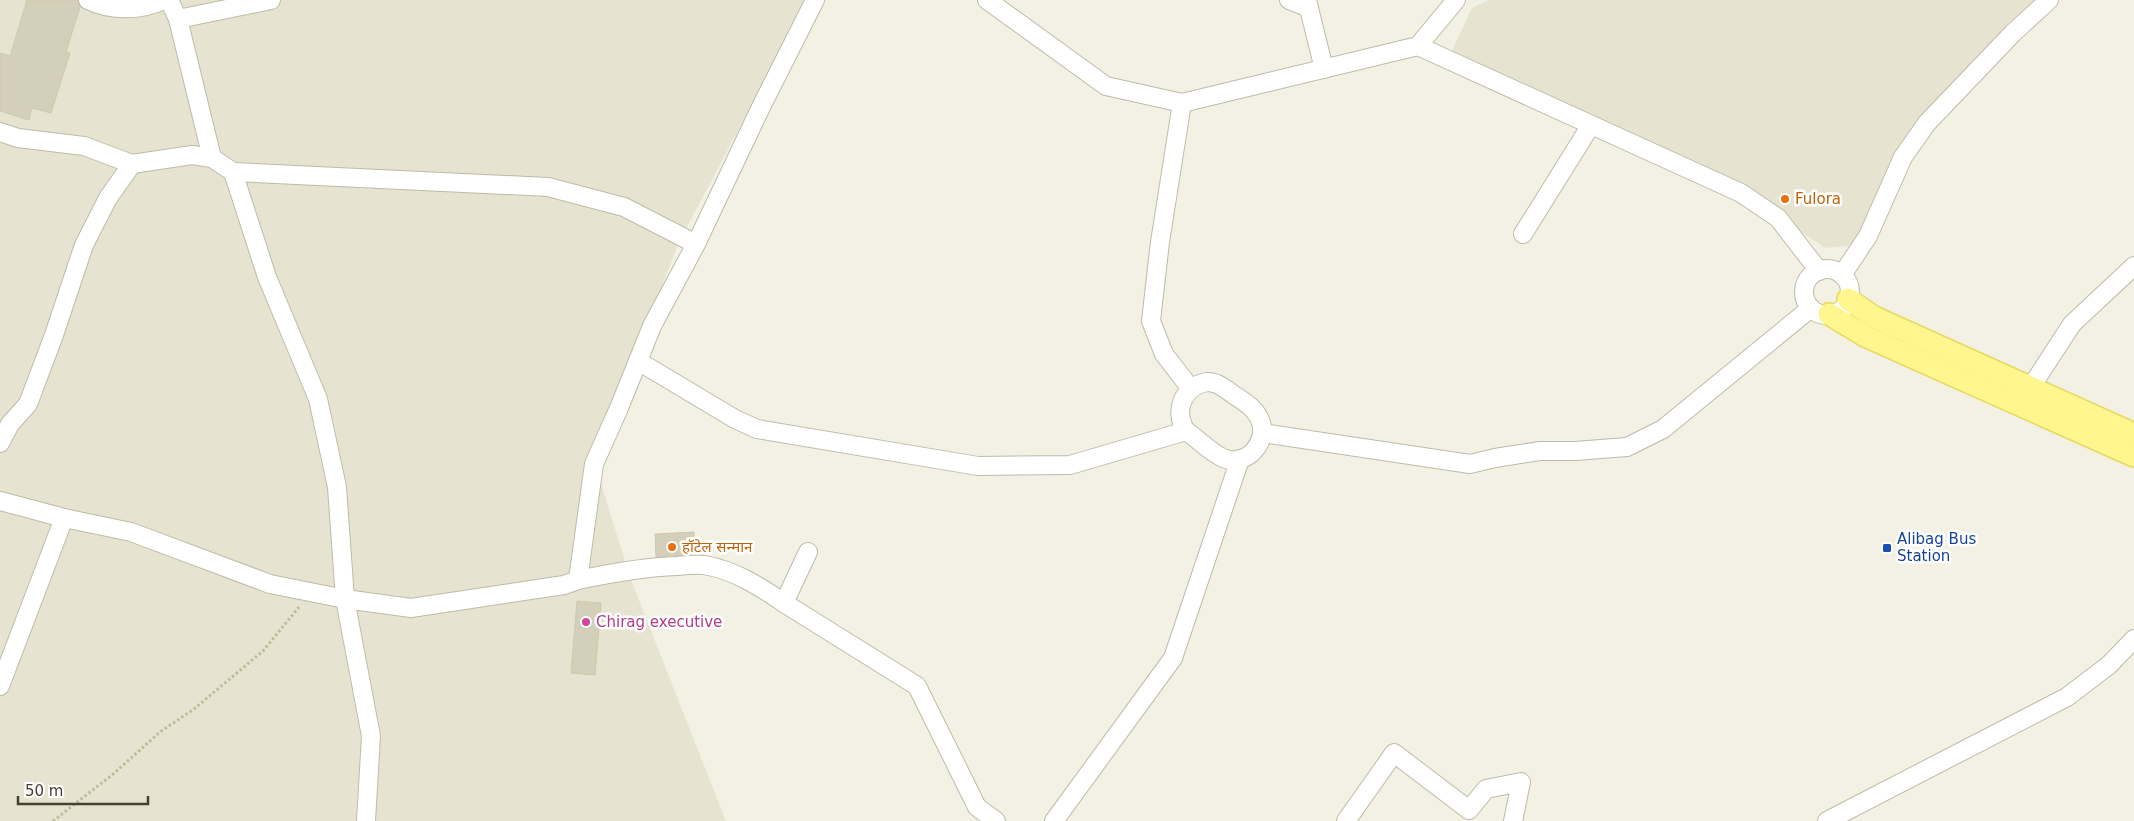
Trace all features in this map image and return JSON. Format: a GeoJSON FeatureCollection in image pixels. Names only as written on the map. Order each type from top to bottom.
{"type":"FeatureCollection","features":[{"type":"Feature","properties":{"kind":"main road"},"geometry":{"type":"LineString","coordinates":[[1848,299],[1874,317],[2134,434]]}},
{"type":"Feature","properties":{"kind":"main road"},"geometry":{"type":"LineString","coordinates":[[1820,311],[1865,336],[2134,456]]}},
{"type":"Feature","properties":{"kind":"street"},"geometry":{"type":"LineString","coordinates":[[88,0],[95,4],[122,9],[157,3],[163,0]]}},
{"type":"Feature","properties":{"kind":"street"},"geometry":{"type":"LineString","coordinates":[[169,0],[178,19],[212,158]]}},
{"type":"Feature","properties":{"kind":"street"},"geometry":{"type":"LineString","coordinates":[[178,19],[271,0]]}},
{"type":"Feature","properties":{"kind":"street"},"geometry":{"type":"LineString","coordinates":[[578,580],[594,464],[652,326],[696,244],[760,109],[815,0]]}},
{"type":"Feature","properties":{"kind":"street"},"geometry":{"type":"LineString","coordinates":[[987,0],[1106,86],[1182,103],[1418,46],[1456,0]]}},
{"type":"Feature","properties":{"kind":"street"},"geometry":{"type":"LineString","coordinates":[[1289,0],[1308,4],[1324,68]]}},
{"type":"Feature","properties":{"kind":"street"},"geometry":{"type":"LineString","coordinates":[[1842,275],[1868,236],[1903,157],[1927,123],[2013,33],[2049,0]]}},
{"type":"Feature","properties":{"kind":"street"},"geometry":{"type":"LineString","coordinates":[[1418,46],[1741,193],[1778,218],[1818,270]]}},
{"type":"Feature","properties":{"kind":"street"},"geometry":{"type":"LineString","coordinates":[[1182,103],[1160,242],[1151,321],[1164,354],[1191,389]]}},
{"type":"Feature","properties":{"kind":"street"},"geometry":{"type":"LineString","coordinates":[[1524,234],[1590,125]]}},
{"type":"Feature","properties":{"kind":"street"},"geometry":{"type":"LineString","coordinates":[[0,132],[18,138],[84,146],[132,164],[192,155],[212,158],[233,172],[548,188],[624,207],[696,244]]}},
{"type":"Feature","properties":{"kind":"street"},"geometry":{"type":"LineString","coordinates":[[0,443],[10,424],[28,404],[54,335],[84,244],[108,198],[132,164]]}},
{"type":"Feature","properties":{"kind":"street"},"geometry":{"type":"LineString","coordinates":[[233,172],[266,277],[318,399],[337,487],[345,600],[371,736],[366,821]]}},
{"type":"Feature","properties":{"kind":"street"},"geometry":{"type":"LineString","coordinates":[[2031,388],[2072,324],[2134,266]]}},
{"type":"Feature","properties":{"kind":"street"},"geometry":{"type":"LineString","coordinates":[[1263,433],[1470,464],[1540,451],[1575,451],[1627,447],[1663,429],[1820,311],[1841,309],[1848,299],[1849,286],[1842,275],[1831,269],[1818,270],[1805,284],[1805,297],[1820,311]]}},
{"type":"Feature","properties":{"kind":"street"},"geometry":{"type":"LineString","coordinates":[[638,361],[735,419],[758,429],[978,466],[1070,465],[1186,430]]}},
{"type":"Feature","properties":{"kind":"street"},"geometry":{"type":"LineString","coordinates":[[1201,383],[1218,384],[1255,411],[1261,421],[1263,433],[1256,450],[1240,459],[1223,458],[1186,430],[1180,420],[1183,398],[1191,389],[1201,383]]}},
{"type":"Feature","properties":{"kind":"street"},"geometry":{"type":"LineString","coordinates":[[1054,821],[1173,658],[1240,459]]}},
{"type":"Feature","properties":{"kind":"street"},"geometry":{"type":"LineString","coordinates":[[0,501],[64,518],[131,532],[270,584],[345,600],[411,608],[564,585],[616,571],[702,565],[721,569],[755,583],[917,686],[977,807],[996,821]]}},
{"type":"Feature","properties":{"kind":"street"},"geometry":{"type":"LineString","coordinates":[[0,686],[64,518]]}},
{"type":"Feature","properties":{"kind":"street"},"geometry":{"type":"LineString","coordinates":[[784,603],[808,552]]}},
{"type":"Feature","properties":{"kind":"street"},"geometry":{"type":"LineString","coordinates":[[1827,821],[2067,697],[2109,665],[2134,639]]}},
{"type":"Feature","properties":{"kind":"street"},"geometry":{"type":"LineString","coordinates":[[1346,821],[1394,753],[1469,810],[1486,790],[1521,782],[1513,821]]}},
{"type":"Feature","properties":{"kind":"path"},"geometry":{"type":"LineString","coordinates":[[53,821],[112,775],[160,732],[194,709],[263,651],[310,592]]}},
{"type":"Feature","properties":{"kind":"shaded area"},"geometry":{"type":"Polygon","coordinates":[[[0,0],[807,0],[679,242],[594,461],[631,580],[726,821],[0,821],[0,0]]]}},
{"type":"Feature","properties":{"kind":"shaded area"},"geometry":{"type":"Polygon","coordinates":[[[1489,0],[2047,0],[1897,154],[1858,245],[1825,248],[1740,190],[1449,57],[1472,8],[1489,0]]]}},
{"type":"Feature","properties":{"kind":"building"},"geometry":{"type":"Polygon","coordinates":[[[27,0],[78,0],[80,7],[66,52],[70,53],[51,113],[32,108],[29,120],[0,111],[0,53],[10,56],[27,0]]]}},
{"type":"Feature","properties":{"kind":"building"},"geometry":{"type":"Polygon","coordinates":[[[694,532],[694,554],[656,557],[655,534],[694,532]]]}},
{"type":"Feature","properties":{"kind":"building"},"geometry":{"type":"Polygon","coordinates":[[[577,601],[601,603],[595,675],[571,673],[577,601]]]}},
{"type":"Feature","properties":{"kind":"place","name":"Fulora"},"geometry":{"type":"Point","coordinates":[1785,199]}},
{"type":"Feature","properties":{"kind":"place","name":"हॉटेल सन्मान"},"geometry":{"type":"Point","coordinates":[672,547]}},
{"type":"Feature","properties":{"kind":"place","name":"Alibag Bus Station"},"geometry":{"type":"Point","coordinates":[1887,548]}},
{"type":"Feature","properties":{"kind":"place","name":"Chirag executive"},"geometry":{"type":"Point","coordinates":[586,622]}}]}
